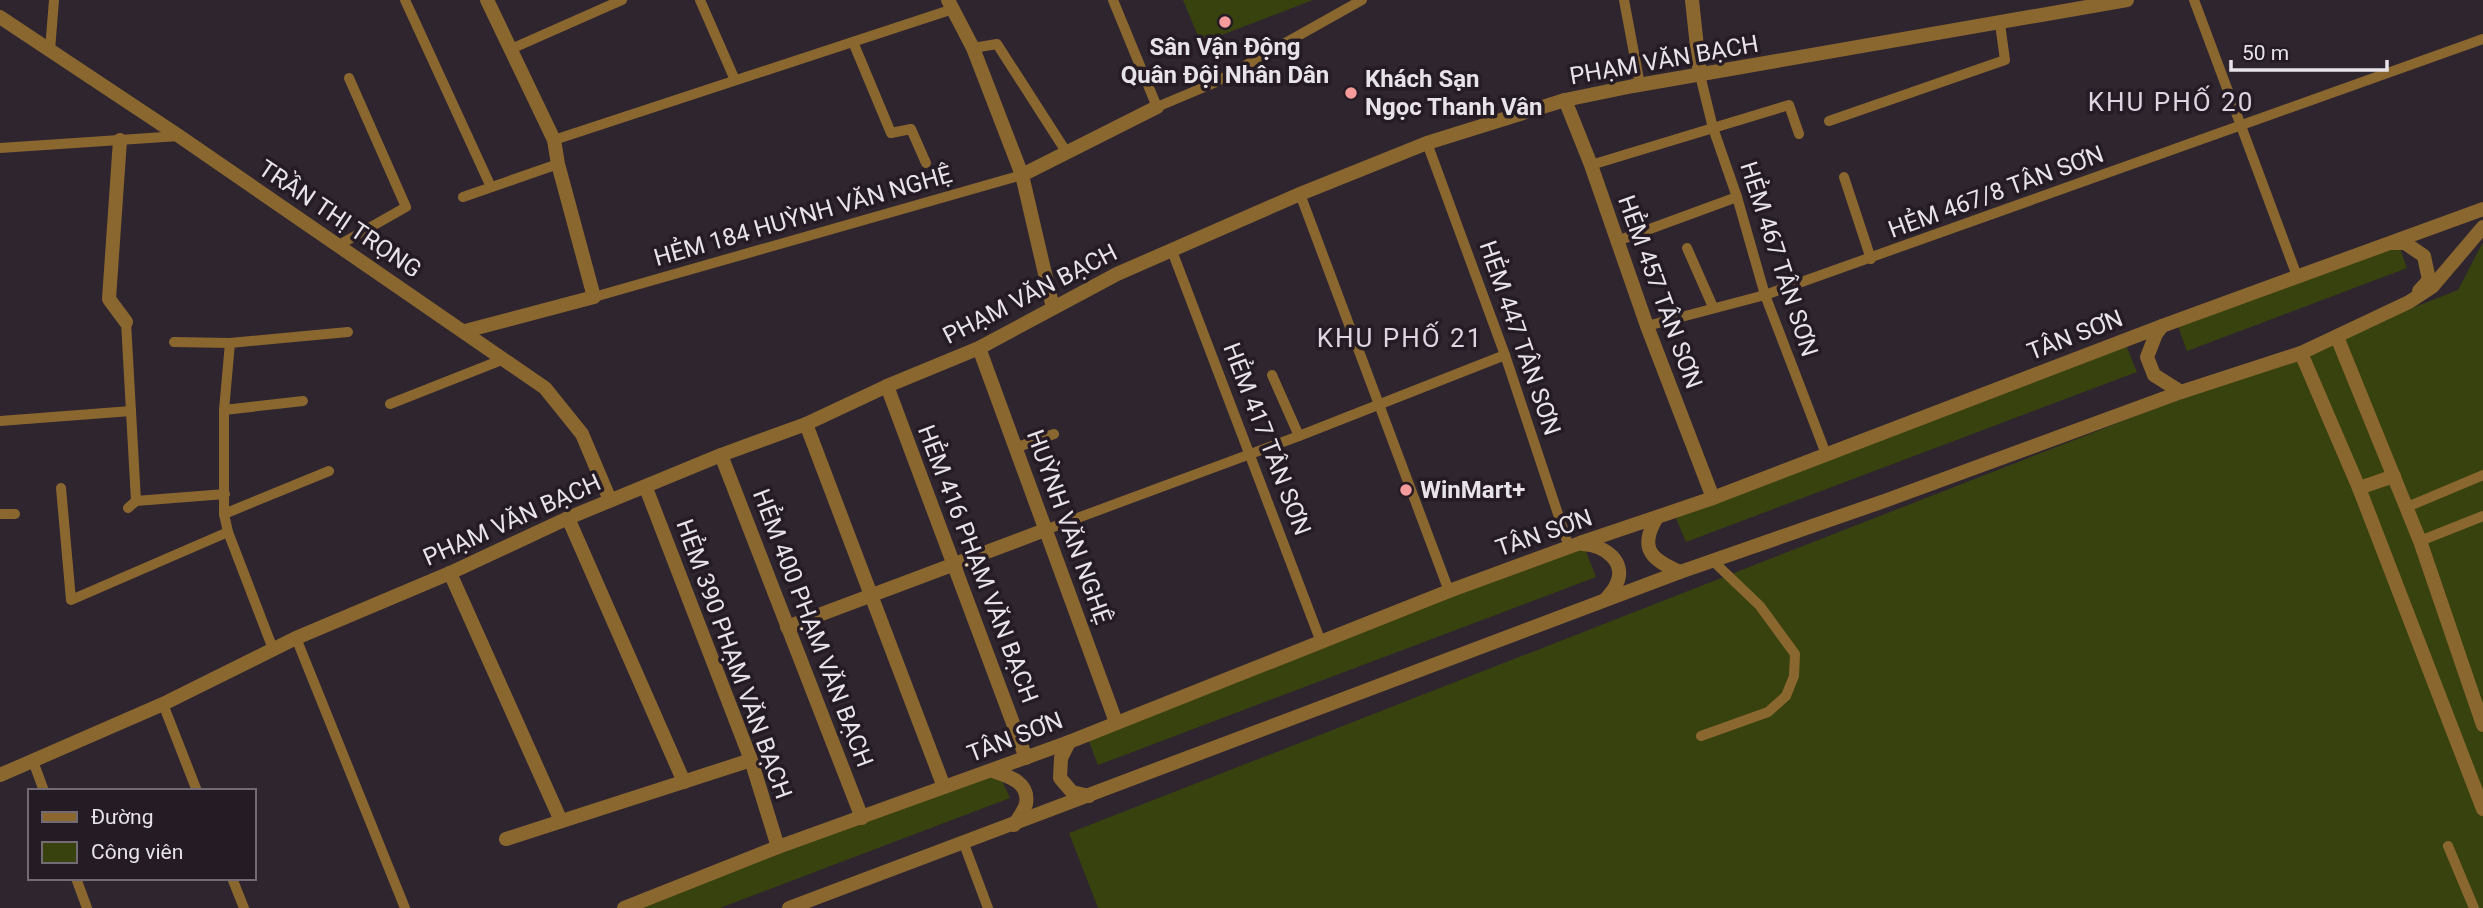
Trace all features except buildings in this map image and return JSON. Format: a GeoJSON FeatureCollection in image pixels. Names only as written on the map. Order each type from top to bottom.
{"type":"FeatureCollection","features":[{"type":"Feature","properties":{"kind":"street"},"geometry":{"type":"LineString","coordinates":[[465,331],[594,297],[558,164],[555,140],[487,0]]}},
{"type":"Feature","properties":{"kind":"street"},"geometry":{"type":"LineString","coordinates":[[1692,0],[1700,75]]}},
{"type":"Feature","properties":{"kind":"street","name":"PHẠM VĂN BẠCH"},"geometry":{"type":"LineString","coordinates":[[0,775],[163,704],[296,638],[450,573],[568,518],[721,455],[806,424],[887,386],[979,348],[1117,274],[1300,194],[1427,144],[1565,100],[2127,0]]}},
{"type":"Feature","properties":{"kind":"street"},"geometry":{"type":"LineString","coordinates":[[950,4],[973,47],[1022,175],[1053,308]]}},
{"type":"Feature","properties":{"kind":"street","name":"TRẦN THỊ TRỌNG"},"geometry":{"type":"LineString","coordinates":[[0,17],[179,136],[545,388],[582,434],[610,500]]}},
{"type":"Feature","properties":{"kind":"street","name":"HẺM 457 TÂN SƠN"},"geometry":{"type":"LineString","coordinates":[[1565,100],[1713,498]]}},
{"type":"Feature","properties":{"kind":"street"},"geometry":{"type":"LineString","coordinates":[[1022,175],[1157,107]]}},
{"type":"Feature","properties":{"kind":"street"},"geometry":{"type":"LineString","coordinates":[[120,140],[109,299],[126,322]]}},
{"type":"Feature","properties":{"kind":"street","name":"TÂN SƠN"},"geometry":{"type":"LineString","coordinates":[[627,907],[778,847],[1069,742],[1449,591],[1713,498],[2162,326],[2483,209]]}},
{"type":"Feature","properties":{"kind":"street"},"geometry":{"type":"LineString","coordinates":[[789,908],[1680,572],[1887,500],[2181,392],[2301,352],[2409,302],[2432,287],[2483,227]]}},
{"type":"Feature","properties":{"kind":"street"},"geometry":{"type":"LineString","coordinates":[[2389,243],[2405,243],[2424,256],[2429,280],[2409,302]]}},
{"type":"Feature","properties":{"kind":"street"},"geometry":{"type":"LineString","coordinates":[[2162,326],[2147,357],[2154,375],[2181,392]]}},
{"type":"Feature","properties":{"kind":"street"},"geometry":{"type":"LineString","coordinates":[[2337,337],[2420,541],[2483,725]]}},
{"type":"Feature","properties":{"kind":"street","name":"HUỲNH VĂN NGHỆ"},"geometry":{"type":"LineString","coordinates":[[979,348],[1116,722]]}},
{"type":"Feature","properties":{"kind":"street"},"geometry":{"type":"LineString","coordinates":[[2301,352],[2359,488],[2483,809]]}},
{"type":"Feature","properties":{"kind":"street","name":"HẺM 416 PHẠM VĂN BẠCH"},"geometry":{"type":"LineString","coordinates":[[887,386],[1026,758]]}},
{"type":"Feature","properties":{"kind":"street"},"geometry":{"type":"LineString","coordinates":[[806,424],[944,787]]}},
{"type":"Feature","properties":{"kind":"street","name":"HẺM 400 PHẠM VĂN BẠCH"},"geometry":{"type":"LineString","coordinates":[[721,455],[862,818]]}},
{"type":"Feature","properties":{"kind":"street"},"geometry":{"type":"LineString","coordinates":[[2359,488],[2394,475]]}},
{"type":"Feature","properties":{"kind":"street","name":"HẺM 390 PHẠM VĂN BẠCH"},"geometry":{"type":"LineString","coordinates":[[646,488],[751,760],[778,847]]}},
{"type":"Feature","properties":{"kind":"street"},"geometry":{"type":"LineString","coordinates":[[568,518],[684,782]]}},
{"type":"Feature","properties":{"kind":"street"},"geometry":{"type":"LineString","coordinates":[[1656,519],[1648,533],[1647,546],[1657,561],[1680,572]]}},
{"type":"Feature","properties":{"kind":"street"},"geometry":{"type":"LineString","coordinates":[[787,627],[1045,530]]}},
{"type":"Feature","properties":{"kind":"street"},"geometry":{"type":"LineString","coordinates":[[1574,545],[1596,545],[1608,551],[1617,564],[1616,585],[1605,600]]}},
{"type":"Feature","properties":{"kind":"street"},"geometry":{"type":"LineString","coordinates":[[450,573],[561,821]]}},
{"type":"Feature","properties":{"kind":"street"},"geometry":{"type":"LineString","coordinates":[[1069,742],[1061,758],[1060,778],[1072,792],[1089,796]]}},
{"type":"Feature","properties":{"kind":"street"},"geometry":{"type":"LineString","coordinates":[[506,839],[751,760]]}},
{"type":"Feature","properties":{"kind":"street"},"geometry":{"type":"LineString","coordinates":[[993,771],[1014,778],[1024,789],[1026,804],[1014,825]]}},
{"type":"Feature","properties":{"kind":"lane"},"geometry":{"type":"LineString","coordinates":[[50,50],[54,0]]}},
{"type":"Feature","properties":{"kind":"lane"},"geometry":{"type":"LineString","coordinates":[[405,0],[491,187]]}},
{"type":"Feature","properties":{"kind":"lane"},"geometry":{"type":"LineString","coordinates":[[511,49],[622,0]]}},
{"type":"Feature","properties":{"kind":"lane"},"geometry":{"type":"LineString","coordinates":[[700,0],[735,80]]}},
{"type":"Feature","properties":{"kind":"lane"},"geometry":{"type":"LineString","coordinates":[[1113,0],[1157,107],[1245,67],[1362,0]]}},
{"type":"Feature","properties":{"kind":"lane"},"geometry":{"type":"LineString","coordinates":[[1624,0],[1640,85]]}},
{"type":"Feature","properties":{"kind":"lane"},"geometry":{"type":"LineString","coordinates":[[2194,0],[2297,276]]}},
{"type":"Feature","properties":{"kind":"lane"},"geometry":{"type":"LineString","coordinates":[[555,140],[853,42],[950,4]]}},
{"type":"Feature","properties":{"kind":"lane"},"geometry":{"type":"LineString","coordinates":[[1829,121],[2005,60],[2000,24]]}},
{"type":"Feature","properties":{"kind":"lane","name":"HẺM 467/8 TÂN SƠN"},"geometry":{"type":"LineString","coordinates":[[1647,326],[1765,295],[1871,259],[2483,39]]}},
{"type":"Feature","properties":{"kind":"lane"},"geometry":{"type":"LineString","coordinates":[[853,42],[891,133],[911,129],[926,163]]}},
{"type":"Feature","properties":{"kind":"lane"},"geometry":{"type":"LineString","coordinates":[[973,47],[997,44],[1067,153]]}},
{"type":"Feature","properties":{"kind":"lane","name":"HẺM 467 TÂN SƠN"},"geometry":{"type":"LineString","coordinates":[[1700,75],[1713,128],[1737,197],[1765,295],[1826,454]]}},
{"type":"Feature","properties":{"kind":"lane"},"geometry":{"type":"LineString","coordinates":[[339,245],[406,207],[349,78]]}},
{"type":"Feature","properties":{"kind":"lane"},"geometry":{"type":"LineString","coordinates":[[1591,165],[1789,105],[1799,134]]}},
{"type":"Feature","properties":{"kind":"lane"},"geometry":{"type":"LineString","coordinates":[[0,148],[179,136]]}},
{"type":"Feature","properties":{"kind":"lane","name":"HẺM 447 TÂN SƠN"},"geometry":{"type":"LineString","coordinates":[[1427,144],[1574,545]]}},
{"type":"Feature","properties":{"kind":"lane"},"geometry":{"type":"LineString","coordinates":[[463,197],[558,164]]}},
{"type":"Feature","properties":{"kind":"lane","name":"HẺM 184 HUỲNH VĂN NGHỆ"},"geometry":{"type":"LineString","coordinates":[[594,297],[1022,175]]}},
{"type":"Feature","properties":{"kind":"lane"},"geometry":{"type":"LineString","coordinates":[[1844,177],[1871,259]]}},
{"type":"Feature","properties":{"kind":"lane"},"geometry":{"type":"LineString","coordinates":[[1300,194],[1449,591]]}},
{"type":"Feature","properties":{"kind":"lane"},"geometry":{"type":"LineString","coordinates":[[1617,241],[1737,197]]}},
{"type":"Feature","properties":{"kind":"lane"},"geometry":{"type":"LineString","coordinates":[[1687,248],[1713,307]]}},
{"type":"Feature","properties":{"kind":"lane","name":"HẺM 417 TÂN SƠN"},"geometry":{"type":"LineString","coordinates":[[1172,251],[1321,642]]}},
{"type":"Feature","properties":{"kind":"lane"},"geometry":{"type":"LineString","coordinates":[[126,322],[132,504],[225,494]]}},
{"type":"Feature","properties":{"kind":"lane"},"geometry":{"type":"LineString","coordinates":[[174,342],[230,343],[348,332]]}},
{"type":"Feature","properties":{"kind":"lane"},"geometry":{"type":"LineString","coordinates":[[230,343],[224,410],[224,514],[228,532],[273,649]]}},
{"type":"Feature","properties":{"kind":"lane"},"geometry":{"type":"LineString","coordinates":[[1045,530],[1299,436],[1505,355]]}},
{"type":"Feature","properties":{"kind":"lane"},"geometry":{"type":"LineString","coordinates":[[390,404],[504,359]]}},
{"type":"Feature","properties":{"kind":"lane"},"geometry":{"type":"LineString","coordinates":[[1272,375],[1299,436]]}},
{"type":"Feature","properties":{"kind":"lane"},"geometry":{"type":"LineString","coordinates":[[224,410],[303,401]]}},
{"type":"Feature","properties":{"kind":"lane"},"geometry":{"type":"LineString","coordinates":[[0,421],[131,411]]}},
{"type":"Feature","properties":{"kind":"lane"},"geometry":{"type":"LineString","coordinates":[[1015,448],[1054,434]]}},
{"type":"Feature","properties":{"kind":"lane"},"geometry":{"type":"LineString","coordinates":[[224,514],[329,471]]}},
{"type":"Feature","properties":{"kind":"lane"},"geometry":{"type":"LineString","coordinates":[[2407,507],[2483,475]]}},
{"type":"Feature","properties":{"kind":"lane"},"geometry":{"type":"LineString","coordinates":[[61,488],[71,600],[228,532]]}},
{"type":"Feature","properties":{"kind":"lane"},"geometry":{"type":"LineString","coordinates":[[0,514],[15,514]]}},
{"type":"Feature","properties":{"kind":"lane"},"geometry":{"type":"LineString","coordinates":[[2420,541],[2483,516]]}},
{"type":"Feature","properties":{"kind":"lane"},"geometry":{"type":"LineString","coordinates":[[1701,736],[1768,712],[1786,696],[1794,676],[1796,654],[1760,606],[1713,561]]}},
{"type":"Feature","properties":{"kind":"lane"},"geometry":{"type":"LineString","coordinates":[[296,638],[405,908]]}},
{"type":"Feature","properties":{"kind":"lane"},"geometry":{"type":"LineString","coordinates":[[163,704],[196,789]]}},
{"type":"Feature","properties":{"kind":"lane"},"geometry":{"type":"LineString","coordinates":[[33,761],[43,789]]}},
{"type":"Feature","properties":{"kind":"lane"},"geometry":{"type":"LineString","coordinates":[[964,844],[988,908]]}},
{"type":"Feature","properties":{"kind":"lane"},"geometry":{"type":"LineString","coordinates":[[2448,846],[2473,908]]}},
{"type":"Feature","properties":{"kind":"lane"},"geometry":{"type":"LineString","coordinates":[[77,880],[87,908]]}},
{"type":"Feature","properties":{"kind":"lane"},"geometry":{"type":"LineString","coordinates":[[233,880],[244,908]]}},
{"type":"Feature","properties":{"kind":"green space","name":"Sân Vận Động Quân Đội Nhân Dân"},"geometry":{"type":"Polygon","coordinates":[[[1183,0],[1313,0],[1201,43],[1183,0]]]}},
{"type":"Feature","properties":{"kind":"green space"},"geometry":{"type":"Polygon","coordinates":[[[2397,240],[2407,268],[2187,351],[2176,321],[2397,240]]]}},
{"type":"Feature","properties":{"kind":"green space"},"geometry":{"type":"Polygon","coordinates":[[[2483,242],[2483,908],[1098,908],[1069,833],[2458,290],[2483,242]]]}},
{"type":"Feature","properties":{"kind":"green space"},"geometry":{"type":"Polygon","coordinates":[[[2123,338],[2137,372],[1686,542],[1671,506],[2123,338]]]}},
{"type":"Feature","properties":{"kind":"green space"},"geometry":{"type":"Polygon","coordinates":[[[1582,541],[1596,577],[1098,765],[1086,734],[1582,541]]]}},
{"type":"Feature","properties":{"kind":"green space"},"geometry":{"type":"Polygon","coordinates":[[[996,768],[1010,798],[720,908],[640,908],[996,768]]]}},
{"type":"Feature","properties":{"kind":"place","name":"Sân Vận Động Quân Đội Nhân Dân"},"geometry":{"type":"Point","coordinates":[1225,22]}},
{"type":"Feature","properties":{"kind":"place","name":"Khách Sạn Ngọc Thanh Vân"},"geometry":{"type":"Point","coordinates":[1351,93]}},
{"type":"Feature","properties":{"kind":"place","name":"WinMart+"},"geometry":{"type":"Point","coordinates":[1406,490]}},
{"type":"Feature","properties":{"kind":"district","name":"KHU PHỐ 20"},"geometry":{"type":"Point","coordinates":[2171,102]}},
{"type":"Feature","properties":{"kind":"district","name":"KHU PHỐ 21"},"geometry":{"type":"Point","coordinates":[1400,338]}}]}
